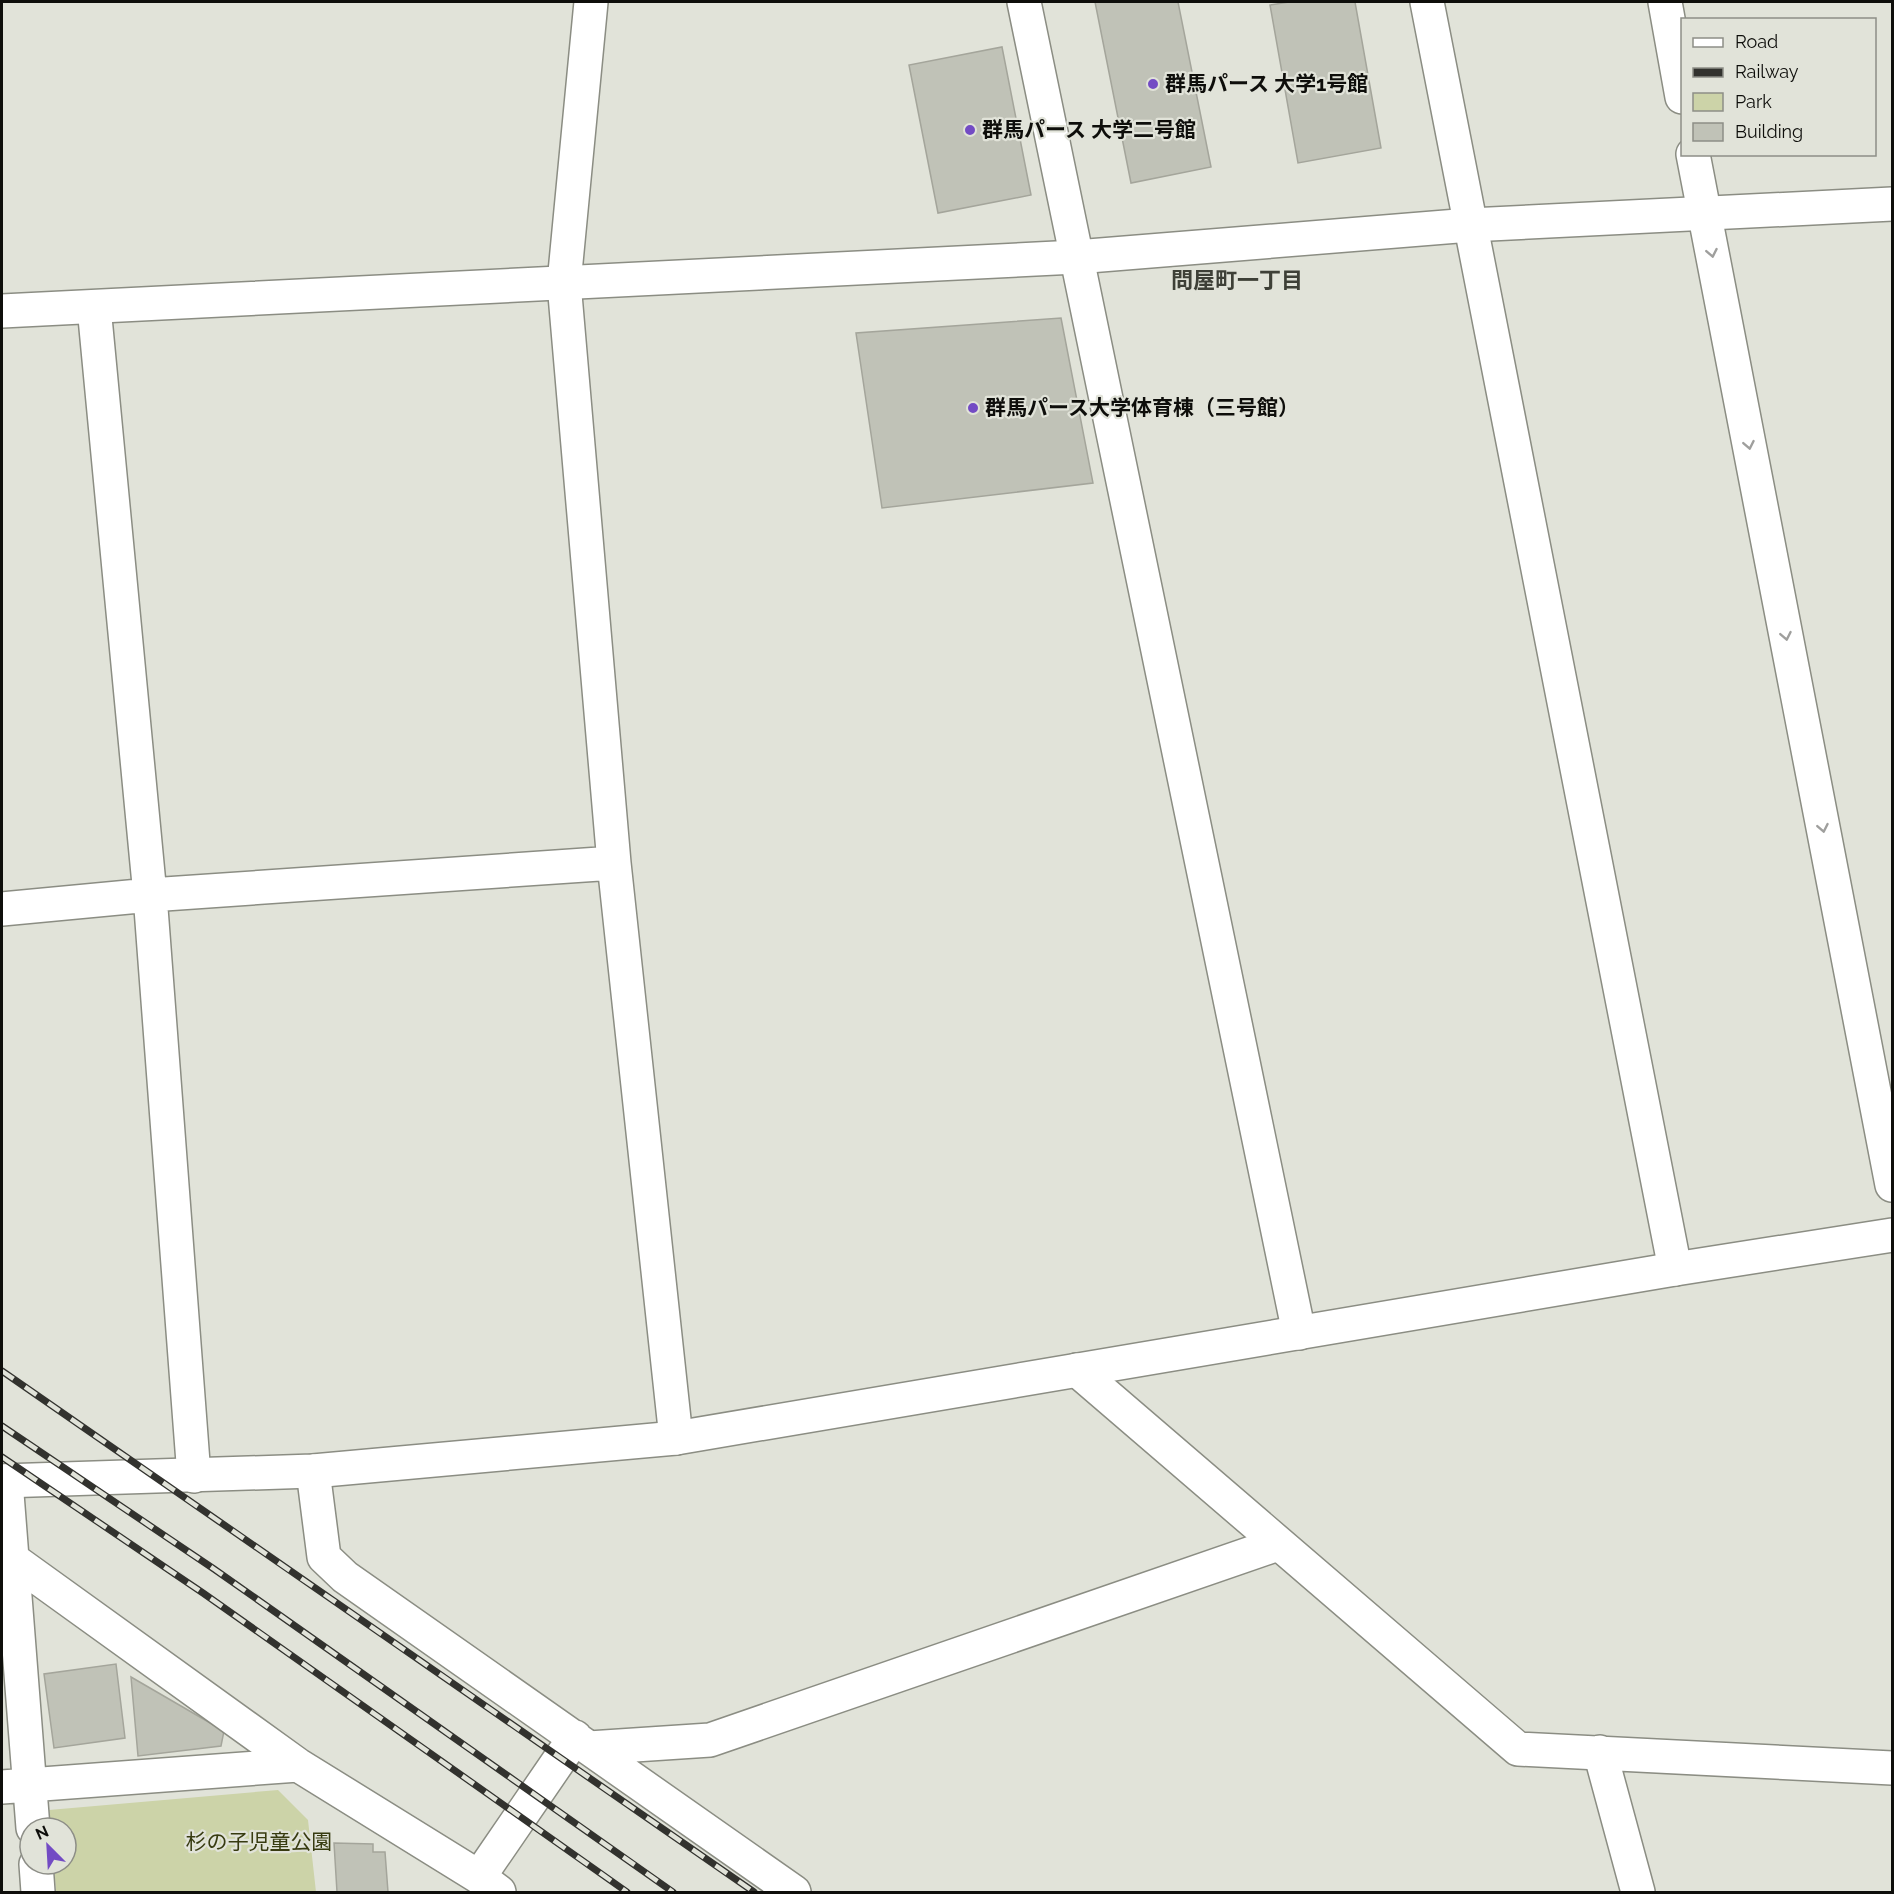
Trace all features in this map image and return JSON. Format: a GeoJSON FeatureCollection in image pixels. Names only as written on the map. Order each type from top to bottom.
{"type":"FeatureCollection","features":[{"type":"Feature","properties":{"kind":"street"},"geometry":{"type":"LineString","coordinates":[[591,2],[564,283],[614,863],[676,1438]]}},
{"type":"Feature","properties":{"kind":"street"},"geometry":{"type":"LineString","coordinates":[[1024,2],[1299,1333]]}},
{"type":"Feature","properties":{"kind":"street"},"geometry":{"type":"LineString","coordinates":[[1427,2],[1675,1269]]}},
{"type":"Feature","properties":{"kind":"street"},"geometry":{"type":"LineString","coordinates":[[1665,2],[1681,86]]}},
{"type":"Feature","properties":{"kind":"street"},"geometry":{"type":"LineString","coordinates":[[1693,156],[1893,1185]]}},
{"type":"Feature","properties":{"kind":"street"},"geometry":{"type":"LineString","coordinates":[[2,311],[1076,257],[1470,225],[1893,204]]}},
{"type":"Feature","properties":{"kind":"street"},"geometry":{"type":"LineString","coordinates":[[94,307],[150,895],[194,1476]]}},
{"type":"Feature","properties":{"kind":"street"},"geometry":{"type":"LineString","coordinates":[[2,909],[150,895],[614,863]]}},
{"type":"Feature","properties":{"kind":"street"},"geometry":{"type":"LineString","coordinates":[[28,1816],[16,1786],[12,1559],[4,1481],[313,1471],[676,1438],[1675,1269],[1893,1235]]}},
{"type":"Feature","properties":{"kind":"street"},"geometry":{"type":"LineString","coordinates":[[1077,1370],[1518,1749],[1893,1767]]}},
{"type":"Feature","properties":{"kind":"street"},"geometry":{"type":"LineString","coordinates":[[313,1471],[324,1557],[345,1577],[794,1893]]}},
{"type":"Feature","properties":{"kind":"street"},"geometry":{"type":"LineString","coordinates":[[582,1742],[710,1740],[1278,1544]]}},
{"type":"Feature","properties":{"kind":"street"},"geometry":{"type":"LineString","coordinates":[[12,1559],[298,1765],[489,1885],[582,1742]]}},
{"type":"Feature","properties":{"kind":"street"},"geometry":{"type":"LineString","coordinates":[[1600,1752],[1638,1893]]}},
{"type":"Feature","properties":{"kind":"street"},"geometry":{"type":"LineString","coordinates":[[16,1786],[298,1765]]}},
{"type":"Feature","properties":{"kind":"street"},"geometry":{"type":"LineString","coordinates":[[37,1876],[38,1893]]}},
{"type":"Feature","properties":{"kind":"green space","name":"杉の子児童公園"},"geometry":{"type":"Polygon","coordinates":[[[278,1790],[308,1820],[316,1892],[56,1892],[55,1876],[78,1876],[78,1816],[50,1816],[49,1810],[278,1790]]]}},
{"type":"Feature","properties":{"kind":"building","name":"群馬パース 大学1号館"},"geometry":{"type":"Polygon","coordinates":[[[1095,2],[1178,2],[1211,167],[1131,183],[1095,2]]]}},
{"type":"Feature","properties":{"kind":"building"},"geometry":{"type":"Polygon","coordinates":[[[1289,2],[1355,2],[1381,148],[1298,163],[1270,5],[1289,2]]]}},
{"type":"Feature","properties":{"kind":"building","name":"群馬パース 大学二号館"},"geometry":{"type":"Polygon","coordinates":[[[1002,47],[1031,195],[938,213],[909,65],[1002,47]]]}},
{"type":"Feature","properties":{"kind":"building","name":"群馬パース大学体育棟（三号館）"},"geometry":{"type":"Polygon","coordinates":[[[1061,318],[1093,483],[882,508],[856,333],[1061,318]]]}},
{"type":"Feature","properties":{"kind":"building"},"geometry":{"type":"Polygon","coordinates":[[[116,1664],[125,1738],[54,1748],[44,1674],[116,1664]]]}},
{"type":"Feature","properties":{"kind":"building"},"geometry":{"type":"Polygon","coordinates":[[[131,1677],[224,1731],[221,1746],[138,1756],[131,1677]]]}},
{"type":"Feature","properties":{"kind":"building"},"geometry":{"type":"Polygon","coordinates":[[[334,1843],[373,1844],[373,1852],[385,1852],[388,1892],[337,1892],[334,1843]]]}},
{"type":"Feature","properties":{"kind":"railway"},"geometry":{"type":"LineString","coordinates":[[2,1371],[754,1892]]}},
{"type":"Feature","properties":{"kind":"railway"},"geometry":{"type":"LineString","coordinates":[[2,1426],[214,1569],[673,1892]]}},
{"type":"Feature","properties":{"kind":"railway"},"geometry":{"type":"LineString","coordinates":[[2,1457],[203,1593],[627,1892]]}},
{"type":"Feature","properties":{"kind":"place","name":"群馬パース 大学1号館"},"geometry":{"type":"Point","coordinates":[1153,84]}},
{"type":"Feature","properties":{"kind":"place","name":"群馬パース 大学二号館"},"geometry":{"type":"Point","coordinates":[970,130]}},
{"type":"Feature","properties":{"kind":"place","name":"群馬パース大学体育棟（三号館）"},"geometry":{"type":"Point","coordinates":[973,408]}},
{"type":"Feature","properties":{"kind":"district","name":"問屋町一丁目"},"geometry":{"type":"Point","coordinates":[1237,280]}}]}
